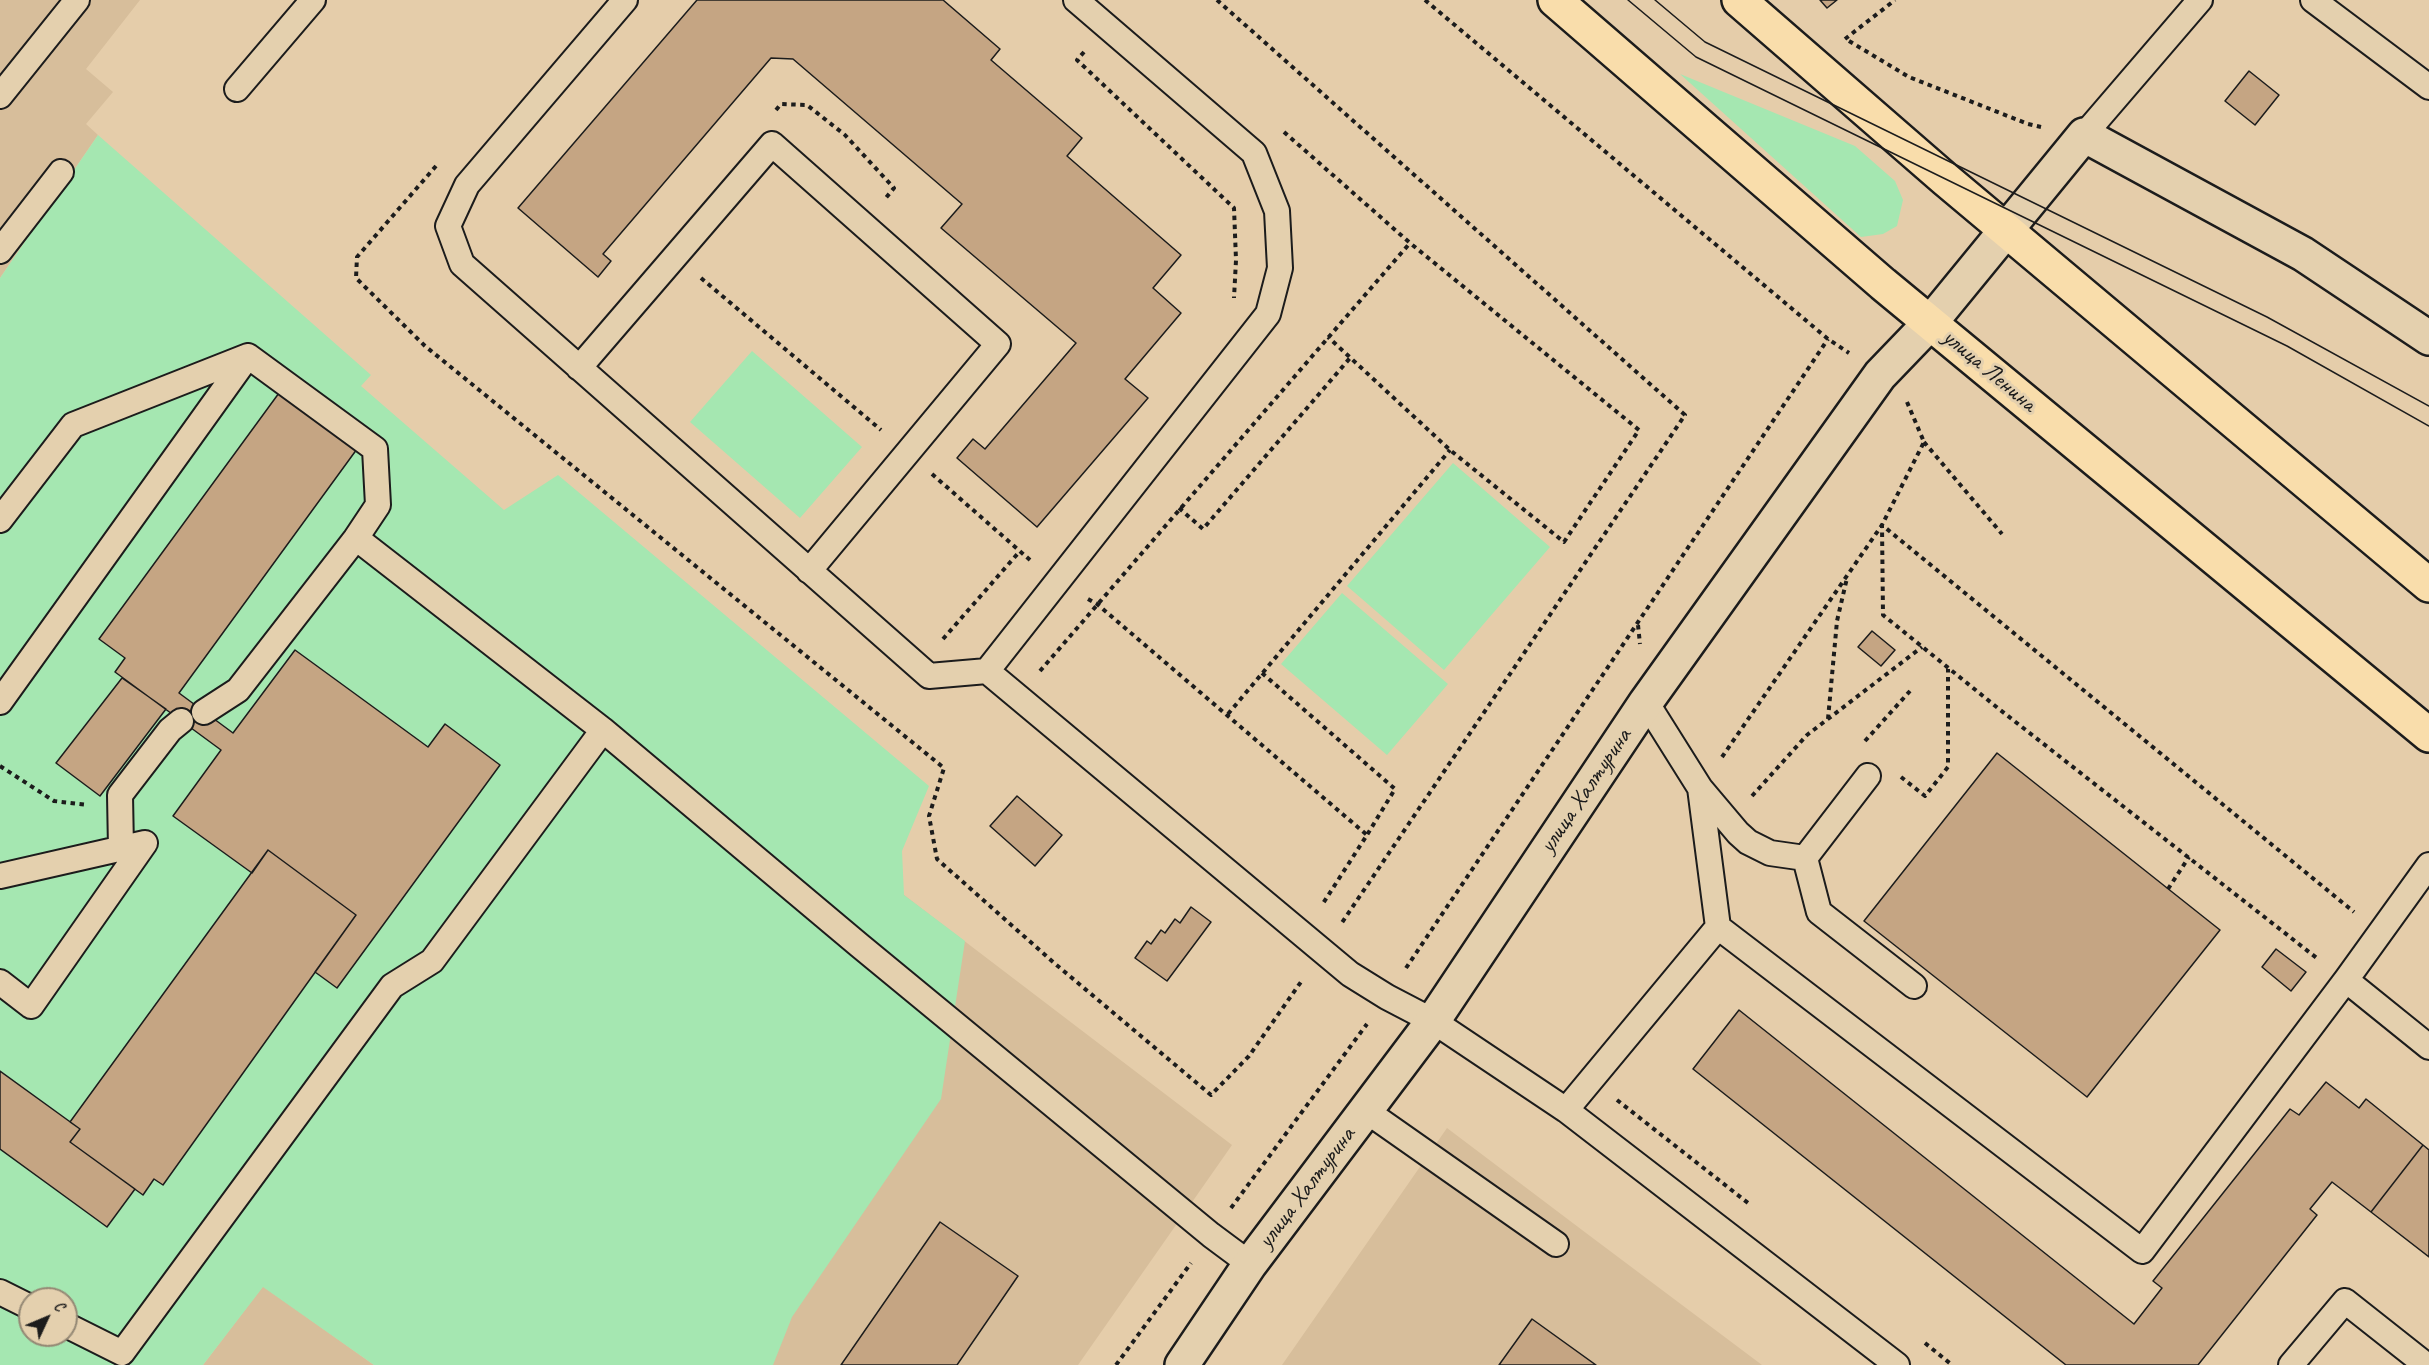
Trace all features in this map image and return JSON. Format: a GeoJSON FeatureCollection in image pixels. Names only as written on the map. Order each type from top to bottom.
{"type":"FeatureCollection","features":[{"type":"Feature","properties":{"kind":"main road","name":"улица Ленина"},"geometry":{"type":"LineString","coordinates":[[1555,0],[1930,322],[2429,735]]}},
{"type":"Feature","properties":{"kind":"main road"},"geometry":{"type":"LineString","coordinates":[[1739,0],[1945,179],[2429,585]]}},
{"type":"Feature","properties":{"kind":"street","name":"улица Халтурина"},"geometry":{"type":"LineString","coordinates":[[1182,1365],[1250,1264],[1433,1021],[1646,702],[1880,375],[1930,322],[2084,135]]}},
{"type":"Feature","properties":{"kind":"street"},"geometry":{"type":"LineString","coordinates":[[2084,135],[2303,254],[2429,338]]}},
{"type":"Feature","properties":{"kind":"lane"},"geometry":{"type":"LineString","coordinates":[[0,96],[76,0]]}},
{"type":"Feature","properties":{"kind":"lane"},"geometry":{"type":"LineString","coordinates":[[237,89],[313,0]]}},
{"type":"Feature","properties":{"kind":"lane"},"geometry":{"type":"LineString","coordinates":[[626,0],[467,185],[448,226],[462,264],[929,676],[987,670],[1268,314],[1280,268],[1277,210],[1254,153],[1076,0]]}},
{"type":"Feature","properties":{"kind":"lane"},"geometry":{"type":"LineString","coordinates":[[2084,135],[2200,0]]}},
{"type":"Feature","properties":{"kind":"lane"},"geometry":{"type":"LineString","coordinates":[[2313,0],[2429,87]]}},
{"type":"Feature","properties":{"kind":"lane"},"geometry":{"type":"LineString","coordinates":[[579,368],[772,144],[790,159],[998,344],[809,571]]}},
{"type":"Feature","properties":{"kind":"lane"},"geometry":{"type":"LineString","coordinates":[[0,251],[62,172]]}},
{"type":"Feature","properties":{"kind":"lane"},"geometry":{"type":"LineString","coordinates":[[0,519],[73,425],[249,356]]}},
{"type":"Feature","properties":{"kind":"lane"},"geometry":{"type":"LineString","coordinates":[[204,712],[238,690],[357,538],[378,506],[375,449],[249,356]]}},
{"type":"Feature","properties":{"kind":"lane"},"geometry":{"type":"LineString","coordinates":[[0,702],[249,356]]}},
{"type":"Feature","properties":{"kind":"lane"},"geometry":{"type":"LineString","coordinates":[[357,538],[603,730],[869,953],[1211,1235],[1250,1264]]}},
{"type":"Feature","properties":{"kind":"lane"},"geometry":{"type":"LineString","coordinates":[[987,670],[1350,974],[1433,1021],[1566,1110],[1897,1365]]}},
{"type":"Feature","properties":{"kind":"lane"},"geometry":{"type":"LineString","coordinates":[[1646,702],[1700,788],[1738,833],[1749,842],[1770,853],[1805,858]]}},
{"type":"Feature","properties":{"kind":"lane"},"geometry":{"type":"LineString","coordinates":[[121,849],[120,795],[170,730],[182,721]]}},
{"type":"Feature","properties":{"kind":"lane"},"geometry":{"type":"LineString","coordinates":[[78,1331],[122,1353],[392,986],[432,961],[603,730]]}},
{"type":"Feature","properties":{"kind":"lane"},"geometry":{"type":"LineString","coordinates":[[1805,858],[1868,776]]}},
{"type":"Feature","properties":{"kind":"lane"},"geometry":{"type":"LineString","coordinates":[[1700,788],[1718,927],[2142,1251],[2346,980],[2429,865]]}},
{"type":"Feature","properties":{"kind":"lane"},"geometry":{"type":"LineString","coordinates":[[0,876],[145,843],[31,1006],[0,982]]}},
{"type":"Feature","properties":{"kind":"lane"},"geometry":{"type":"LineString","coordinates":[[1805,858],[1819,912],[1914,986]]}},
{"type":"Feature","properties":{"kind":"lane"},"geometry":{"type":"LineString","coordinates":[[1566,1110],[1718,927]]}},
{"type":"Feature","properties":{"kind":"lane"},"geometry":{"type":"LineString","coordinates":[[2346,980],[2429,1047]]}},
{"type":"Feature","properties":{"kind":"lane"},"geometry":{"type":"LineString","coordinates":[[1365,1110],[1556,1244]]}},
{"type":"Feature","properties":{"kind":"lane"},"geometry":{"type":"LineString","coordinates":[[0,1292],[18,1301]]}},
{"type":"Feature","properties":{"kind":"lane"},"geometry":{"type":"LineString","coordinates":[[2291,1365],[2345,1300],[2426,1365]]}},
{"type":"Feature","properties":{"kind":"path"},"geometry":{"type":"LineString","coordinates":[[1425,0],[1828,339],[1880,375],[1907,402],[1924,442],[2002,534]]}},
{"type":"Feature","properties":{"kind":"path"},"geometry":{"type":"LineString","coordinates":[[1845,39],[1895,0]]}},
{"type":"Feature","properties":{"kind":"path"},"geometry":{"type":"LineString","coordinates":[[1106,26],[1077,60],[1234,208],[1236,260],[1234,302]]}},
{"type":"Feature","properties":{"kind":"path"},"geometry":{"type":"LineString","coordinates":[[1836,32],[1909,77],[2028,124],[2084,135]]}},
{"type":"Feature","properties":{"kind":"path"},"geometry":{"type":"LineString","coordinates":[[773,113],[781,104],[807,105],[845,135],[894,188],[879,205]]}},
{"type":"Feature","properties":{"kind":"path"},"geometry":{"type":"LineString","coordinates":[[1276,125],[1410,243],[1639,430],[1564,542],[1450,450],[1328,337]]}},
{"type":"Feature","properties":{"kind":"path"},"geometry":{"type":"LineString","coordinates":[[1017,696],[1410,243]]}},
{"type":"Feature","properties":{"kind":"path"},"geometry":{"type":"LineString","coordinates":[[1116,1365],[1387,997],[1828,339]]}},
{"type":"Feature","properties":{"kind":"path"},"geometry":{"type":"LineString","coordinates":[[1179,508],[1203,529],[1350,358]]}},
{"type":"Feature","properties":{"kind":"path"},"geometry":{"type":"LineString","coordinates":[[1700,788],[1882,525],[1924,442]]}},
{"type":"Feature","properties":{"kind":"path"},"geometry":{"type":"LineString","coordinates":[[1228,714],[1450,450]]}},
{"type":"Feature","properties":{"kind":"path"},"geometry":{"type":"LineString","coordinates":[[1882,525],[1883,615],[2346,980]]}},
{"type":"Feature","properties":{"kind":"path"},"geometry":{"type":"LineString","coordinates":[[1882,525],[2380,933]]}},
{"type":"Feature","properties":{"kind":"path"},"geometry":{"type":"LineString","coordinates":[[940,643],[1020,551]]}},
{"type":"Feature","properties":{"kind":"path"},"geometry":{"type":"LineString","coordinates":[[1828,719],[1837,621],[1848,574]]}},
{"type":"Feature","properties":{"kind":"path"},"geometry":{"type":"LineString","coordinates":[[1738,833],[1752,794],[1807,735],[1922,647]]}},
{"type":"Feature","properties":{"kind":"path"},"geometry":{"type":"LineString","coordinates":[[1898,775],[1924,796],[1948,767],[1948,668]]}},
{"type":"Feature","properties":{"kind":"path"},"geometry":{"type":"LineString","coordinates":[[1262,673],[1395,789],[1367,835]]}},
{"type":"Feature","properties":{"kind":"path"},"geometry":{"type":"LineString","coordinates":[[1868,750],[1862,744],[1910,691]]}},
{"type":"Feature","properties":{"kind":"path"},"geometry":{"type":"LineString","coordinates":[[0,766],[54,801],[95,806],[120,795]]}},
{"type":"Feature","properties":{"kind":"path"},"geometry":{"type":"LineString","coordinates":[[2168,889],[2189,857]]}},
{"type":"Feature","properties":{"kind":"shaded area"},"geometry":{"type":"Polygon","coordinates":[[[0,0],[140,0],[86,69],[113,92],[86,124],[98,135],[0,278],[0,0]]]}},
{"type":"Feature","properties":{"kind":"shaded area"},"geometry":{"type":"Polygon","coordinates":[[[904,895],[1232,1145],[1078,1365],[475,1365],[904,895]]]}},
{"type":"Feature","properties":{"kind":"shaded area"},"geometry":{"type":"Polygon","coordinates":[[[1447,1128],[1590,1236],[1762,1365],[1282,1365],[1447,1128]]]}},
{"type":"Feature","properties":{"kind":"shaded area"},"geometry":{"type":"Polygon","coordinates":[[[263,1286],[374,1365],[203,1365],[263,1286]]]}},
{"type":"Feature","properties":{"kind":"green space"},"geometry":{"type":"Polygon","coordinates":[[[1680,74],[1855,146],[1895,181],[1903,200],[1897,226],[1883,234],[1861,237],[1680,74]]]}},
{"type":"Feature","properties":{"kind":"green space"},"geometry":{"type":"Polygon","coordinates":[[[98,135],[371,375],[361,386],[504,510],[558,475],[929,786],[902,851],[904,895],[965,941],[941,1099],[792,1317],[773,1365],[374,1365],[263,1287],[203,1365],[0,1365],[0,278],[98,135]]]}},
{"type":"Feature","properties":{"kind":"green space"},"geometry":{"type":"Polygon","coordinates":[[[752,351],[862,447],[800,518],[690,422],[752,351]]]}},
{"type":"Feature","properties":{"kind":"green space"},"geometry":{"type":"Polygon","coordinates":[[[1453,463],[1550,547],[1444,670],[1347,586],[1453,463]]]}},
{"type":"Feature","properties":{"kind":"green space"},"geometry":{"type":"Polygon","coordinates":[[[1342,593],[1448,684],[1387,755],[1281,664],[1342,593]]]}},
{"type":"Feature","properties":{"kind":"building"},"geometry":{"type":"Polygon","coordinates":[[[697,0],[943,0],[1000,49],[991,60],[1082,138],[1067,156],[1181,255],[1153,288],[1181,313],[1125,379],[1148,398],[1037,527],[957,458],[973,439],[985,449],[1076,343],[941,228],[962,204],[793,59],[771,58],[603,254],[611,261],[598,277],[518,208],[697,0]]]}},
{"type":"Feature","properties":{"kind":"building"},"geometry":{"type":"Polygon","coordinates":[[[1820,0],[1837,0],[1827,8],[1820,0]]]}},
{"type":"Feature","properties":{"kind":"building"},"geometry":{"type":"Polygon","coordinates":[[[2249,71],[2279,95],[2255,125],[2225,101],[2249,71]]]}},
{"type":"Feature","properties":{"kind":"building"},"geometry":{"type":"Polygon","coordinates":[[[279,393],[357,449],[179,693],[233,733],[295,650],[428,747],[445,724],[500,765],[337,988],[315,972],[356,915],[268,850],[252,873],[173,816],[221,750],[115,672],[125,658],[99,639],[279,393]]]}},
{"type":"Feature","properties":{"kind":"building"},"geometry":{"type":"Polygon","coordinates":[[[1872,631],[1895,650],[1881,666],[1858,647],[1872,631]]]}},
{"type":"Feature","properties":{"kind":"building"},"geometry":{"type":"Polygon","coordinates":[[[122,678],[166,709],[100,796],[56,763],[122,678]]]}},
{"type":"Feature","properties":{"kind":"building"},"geometry":{"type":"Polygon","coordinates":[[[1997,753],[2220,930],[2087,1097],[1864,921],[1997,753]]]}},
{"type":"Feature","properties":{"kind":"building"},"geometry":{"type":"Polygon","coordinates":[[[1017,796],[1062,835],[1035,866],[990,826],[1017,796]]]}},
{"type":"Feature","properties":{"kind":"building"},"geometry":{"type":"Polygon","coordinates":[[[268,850],[356,915],[163,1185],[154,1179],[143,1195],[70,1142],[80,1129],[70,1122],[268,850]]]}},
{"type":"Feature","properties":{"kind":"building"},"geometry":{"type":"Polygon","coordinates":[[[1191,907],[1211,922],[1167,981],[1135,958],[1147,941],[1151,944],[1161,930],[1165,933],[1175,919],[1180,923],[1191,907]]]}},
{"type":"Feature","properties":{"kind":"building"},"geometry":{"type":"Polygon","coordinates":[[[2276,949],[2306,972],[2291,991],[2262,967],[2276,949]]]}},
{"type":"Feature","properties":{"kind":"building"},"geometry":{"type":"Polygon","coordinates":[[[1739,1010],[2134,1324],[2162,1288],[2153,1281],[2290,1109],[2299,1115],[2326,1082],[2359,1108],[2366,1099],[2423,1145],[2371,1212],[2332,1182],[2310,1209],[2317,1215],[2198,1365],[2066,1365],[1693,1069],[1739,1010]]]}},
{"type":"Feature","properties":{"kind":"building"},"geometry":{"type":"Polygon","coordinates":[[[0,1071],[80,1129],[70,1142],[135,1189],[107,1227],[0,1149],[0,1071]]]}},
{"type":"Feature","properties":{"kind":"building"},"geometry":{"type":"Polygon","coordinates":[[[2423,1145],[2429,1150],[2429,1257],[2371,1212],[2423,1145]]]}},
{"type":"Feature","properties":{"kind":"building"},"geometry":{"type":"Polygon","coordinates":[[[940,1222],[1018,1276],[957,1365],[841,1365],[940,1222]]]}},
{"type":"Feature","properties":{"kind":"building"},"geometry":{"type":"Polygon","coordinates":[[[1532,1319],[1596,1365],[1499,1365],[1532,1319]]]}},
{"type":"Feature","properties":{"kind":"tram line"},"geometry":{"type":"LineString","coordinates":[[1628,0],[1696,57],[2287,346],[2429,426]]}},
{"type":"Feature","properties":{"kind":"tram line"},"geometry":{"type":"LineString","coordinates":[[1655,0],[1705,42],[2267,317],[2429,406]]}}]}
